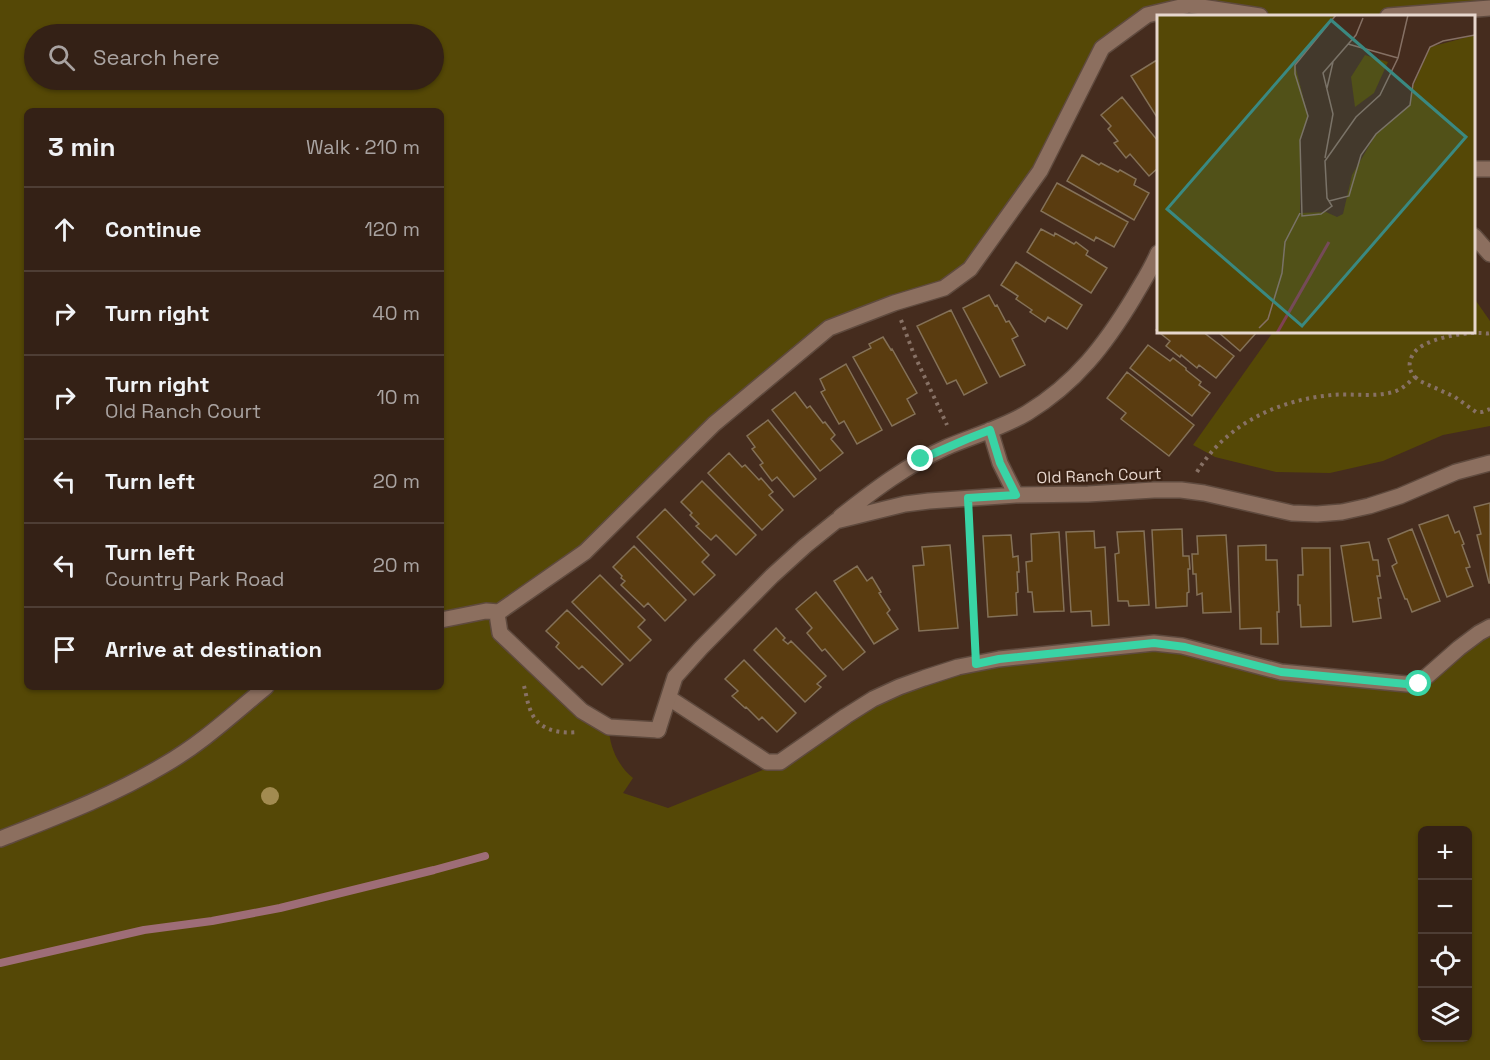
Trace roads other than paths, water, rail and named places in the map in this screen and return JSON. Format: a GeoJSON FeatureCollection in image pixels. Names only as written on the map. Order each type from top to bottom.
{"type":"FeatureCollection","features":[{"type":"Feature","properties":{"kind":"street"},"geometry":{"type":"LineString","coordinates":[[444,619],[486,611],[499,612],[585,552],[714,424],[829,328],[894,303],[944,288],[970,269],[1040,171],[1102,48],[1147,15],[1190,5],[1254,15]]}},
{"type":"Feature","properties":{"kind":"street"},"geometry":{"type":"LineString","coordinates":[[1401,15],[1490,8]]}},
{"type":"Feature","properties":{"kind":"street"},"geometry":{"type":"LineString","coordinates":[[1475,170],[1490,169]]}},
{"type":"Feature","properties":{"kind":"street"},"geometry":{"type":"LineString","coordinates":[[1475,238],[1490,254]]}},
{"type":"Feature","properties":{"kind":"street"},"geometry":{"type":"LineString","coordinates":[[836,521],[875,489],[921,459],[1013,421],[1060,390],[1093,357],[1112,332],[1157,257]]}},
{"type":"Feature","properties":{"kind":"street"},"geometry":{"type":"LineString","coordinates":[[990,430],[1000,463],[1016,495]]}},
{"type":"Feature","properties":{"kind":"street","name":"Old Ranch Court"},"geometry":{"type":"LineString","coordinates":[[499,612],[497,614],[500,633],[582,711],[609,727],[658,730],[675,677],[700,648],[772,576],[836,521],[905,504],[1016,495],[1154,490],[1186,491],[1227,497],[1263,508],[1292,513],[1334,513],[1369,506],[1400,496],[1456,472],[1490,463]]}},
{"type":"Feature","properties":{"kind":"street"},"geometry":{"type":"LineString","coordinates":[[669,698],[767,762],[783,762],[873,699],[899,687],[958,667],[999,659],[1154,643],[1185,647],[1281,672],[1417,685],[1460,648],[1490,627]]}},
{"type":"Feature","properties":{"kind":"street"},"geometry":{"type":"LineString","coordinates":[[0,839],[97,800],[164,765],[209,734],[262,690]]}},
{"type":"Feature","properties":{"kind":"waterway"},"geometry":{"type":"LineString","coordinates":[[0,963],[144,930],[212,921],[280,908],[485,856]]}}]}
